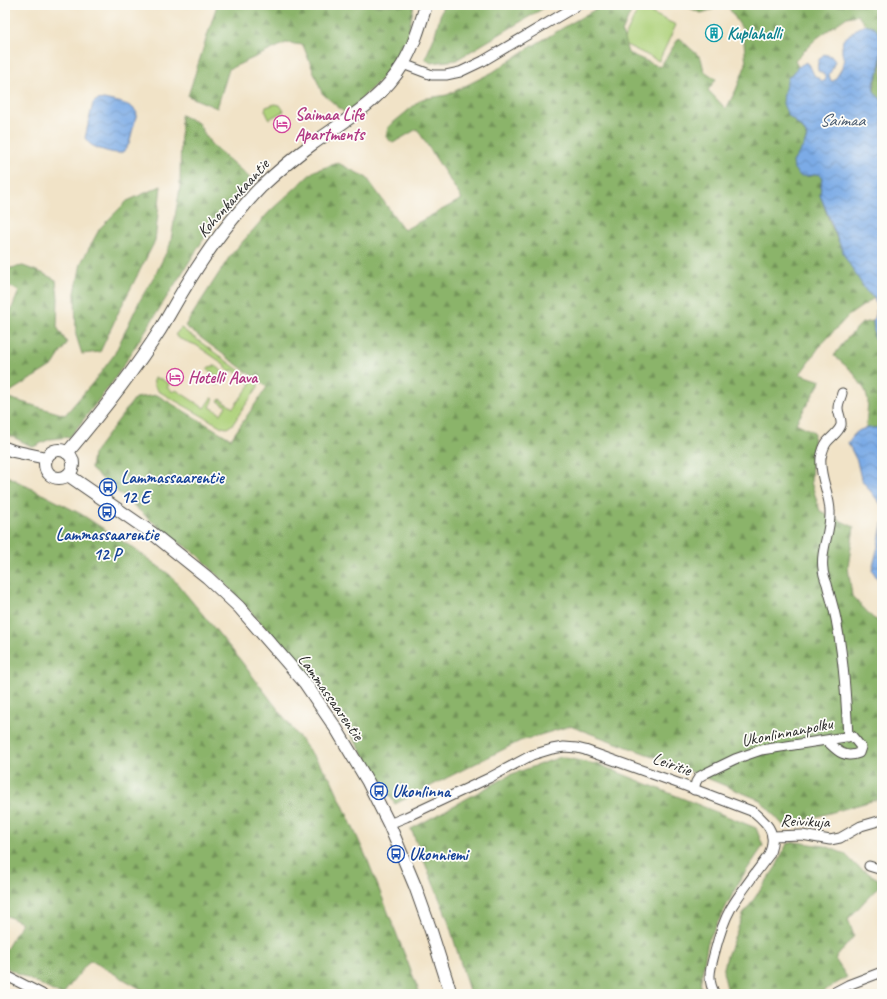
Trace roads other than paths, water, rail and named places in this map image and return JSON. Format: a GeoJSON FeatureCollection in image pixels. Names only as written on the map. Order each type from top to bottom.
{"type":"FeatureCollection","features":[{"type":"Feature","properties":{"kind":"street","name":"Kohonkankaantie"},"geometry":{"type":"LineString","coordinates":[[67,453],[141,358],[207,253],[231,221],[259,189],[287,163],[373,100],[390,82],[403,64],[412,47],[419,30],[426,5]]}},
{"type":"Feature","properties":{"kind":"street"},"geometry":{"type":"LineString","coordinates":[[403,64],[432,75],[446,75],[460,72],[483,61],[578,5]]}},
{"type":"Feature","properties":{"kind":"street"},"geometry":{"type":"LineString","coordinates":[[826,740],[842,754],[851,756],[859,754],[860,747],[850,736],[846,684],[837,625],[823,570],[822,556],[828,534],[830,512],[827,490],[822,474],[821,458],[826,442],[841,426],[838,405],[842,393]]}},
{"type":"Feature","properties":{"kind":"street"},"geometry":{"type":"LineString","coordinates":[[5,448],[46,458]]}},
{"type":"Feature","properties":{"kind":"street"},"geometry":{"type":"LineString","coordinates":[[59,450],[67,453],[70,456],[73,466],[68,475],[58,479],[48,474],[44,463],[51,452],[59,450]]}},
{"type":"Feature","properties":{"kind":"street","name":"Lammassaarentie"},"geometry":{"type":"LineString","coordinates":[[68,475],[152,533],[207,578],[239,607],[305,683],[345,743],[368,782],[389,824],[417,892],[451,994]]}},
{"type":"Feature","properties":{"kind":"street","name":"Ukonlinnanpolku"},"geometry":{"type":"LineString","coordinates":[[694,790],[699,777],[735,759],[761,750],[850,736]]}},
{"type":"Feature","properties":{"kind":"street","name":"Leiritie"},"geometry":{"type":"LineString","coordinates":[[389,824],[489,778],[532,755],[564,747],[585,750],[754,812],[770,829],[772,836]]}},
{"type":"Feature","properties":{"kind":"street","name":"Reivikuja"},"geometry":{"type":"LineString","coordinates":[[772,836],[802,835],[830,840],[840,838],[861,826],[882,820]]}},
{"type":"Feature","properties":{"kind":"street"},"geometry":{"type":"LineString","coordinates":[[715,994],[710,979],[710,970],[718,940],[731,909],[769,855],[772,846],[772,836]]}},
{"type":"Feature","properties":{"kind":"street"},"geometry":{"type":"LineString","coordinates":[[869,866],[882,870]]}},
{"type":"Feature","properties":{"kind":"street"},"geometry":{"type":"LineString","coordinates":[[831,994],[882,972]]}},
{"type":"Feature","properties":{"kind":"street"},"geometry":{"type":"LineString","coordinates":[[5,975],[42,994]]}},
{"type":"Feature","properties":{"kind":"water","name":"Saimaa"},"geometry":{"type":"Polygon","coordinates":[[[866,25],[872,26],[876,30],[879,35],[881,48],[879,68],[874,82],[874,89],[882,101],[882,349],[875,341],[873,321],[877,308],[874,298],[866,291],[845,257],[820,195],[822,177],[819,174],[800,176],[794,169],[793,162],[804,145],[807,137],[804,130],[788,115],[783,104],[784,92],[788,78],[798,67],[806,62],[809,64],[814,75],[822,81],[825,81],[824,74],[818,71],[818,63],[819,59],[824,54],[831,56],[835,61],[829,75],[831,81],[834,81],[842,68],[844,58],[842,53],[843,40],[859,27],[866,25]]]}},
{"type":"Feature","properties":{"kind":"water"},"geometry":{"type":"Polygon","coordinates":[[[104,99],[127,105],[134,109],[137,113],[129,144],[123,152],[120,153],[99,149],[91,145],[85,138],[93,103],[97,100],[104,99]]]}},
{"type":"Feature","properties":{"kind":"water"},"geometry":{"type":"Polygon","coordinates":[[[882,426],[882,506],[861,479],[857,461],[848,443],[855,433],[861,430],[882,426]]]}},
{"type":"Feature","properties":{"kind":"water"},"geometry":{"type":"Polygon","coordinates":[[[882,523],[882,586],[872,570],[882,523]]]}},
{"type":"Feature","properties":{"kind":"place","name":"Kuplahalli"},"geometry":{"type":"Point","coordinates":[714,33]}},
{"type":"Feature","properties":{"kind":"place","name":"Saimaa Life Apartments"},"geometry":{"type":"Point","coordinates":[282,124]}},
{"type":"Feature","properties":{"kind":"place","name":"Hotelli Aava"},"geometry":{"type":"Point","coordinates":[175,377]}},
{"type":"Feature","properties":{"kind":"place","name":"Lammassaarentie 12 E"},"geometry":{"type":"Point","coordinates":[108,487]}},
{"type":"Feature","properties":{"kind":"place","name":"Lammassaarentie 12 P"},"geometry":{"type":"Point","coordinates":[107,512]}},
{"type":"Feature","properties":{"kind":"place","name":"Ukonlinna"},"geometry":{"type":"Point","coordinates":[379,791]}},
{"type":"Feature","properties":{"kind":"place","name":"Ukonniemi"},"geometry":{"type":"Point","coordinates":[396,854]}}]}
